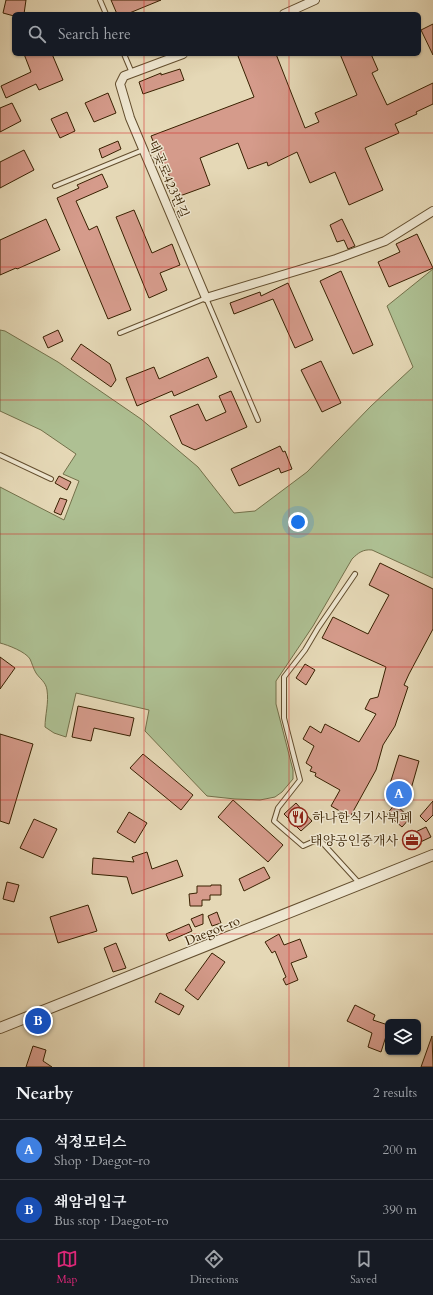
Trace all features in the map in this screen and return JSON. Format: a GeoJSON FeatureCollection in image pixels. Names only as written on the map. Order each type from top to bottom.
{"type":"FeatureCollection","features":[{"type":"Feature","properties":{"kind":"street"},"geometry":{"type":"LineString","coordinates":[[288,12],[315,0]]}},
{"type":"Feature","properties":{"kind":"street","name":"대곶로423번길"},"geometry":{"type":"LineString","coordinates":[[178,56],[124,76],[120,84],[130,118],[206,298]]}},
{"type":"Feature","properties":{"kind":"street"},"geometry":{"type":"LineString","coordinates":[[206,298],[336,259],[385,241],[433,211]]}},
{"type":"Feature","properties":{"kind":"street","name":"Daegot-ro"},"geometry":{"type":"LineString","coordinates":[[0,1028],[433,855]]}},
{"type":"Feature","properties":{"kind":"lane"},"geometry":{"type":"LineString","coordinates":[[100,0],[105,12]]}},
{"type":"Feature","properties":{"kind":"lane"},"geometry":{"type":"LineString","coordinates":[[125,56],[132,73]]}},
{"type":"Feature","properties":{"kind":"lane"},"geometry":{"type":"LineString","coordinates":[[55,186],[143,150]]}},
{"type":"Feature","properties":{"kind":"lane"},"geometry":{"type":"LineString","coordinates":[[120,333],[206,298]]}},
{"type":"Feature","properties":{"kind":"lane","name":"대곶로423번길"},"geometry":{"type":"LineString","coordinates":[[206,298],[258,420]]}},
{"type":"Feature","properties":{"kind":"lane"},"geometry":{"type":"LineString","coordinates":[[0,455],[51,479]]}},
{"type":"Feature","properties":{"kind":"lane"},"geometry":{"type":"LineString","coordinates":[[355,574],[318,628],[305,650],[284,677],[284,718],[300,780],[278,808],[274,821],[303,846],[319,839],[360,884]]}},
{"type":"Feature","properties":{"kind":"green space"},"geometry":{"type":"Polygon","coordinates":[[[433,269],[433,578],[372,550],[361,552],[352,559],[313,626],[276,681],[276,704],[293,770],[293,779],[282,792],[275,797],[260,800],[207,796],[145,731],[149,710],[76,693],[66,737],[54,733],[45,727],[48,700],[47,690],[43,681],[36,673],[28,656],[8,645],[0,643],[0,487],[64,520],[79,481],[63,474],[76,454],[41,430],[0,411],[0,330],[5,331],[58,362],[141,419],[198,467],[234,513],[255,511],[307,472],[371,406],[413,367],[387,306],[433,269]]]}},
{"type":"Feature","properties":{"kind":"building"},"geometry":{"type":"Polygon","coordinates":[[[6,0],[26,0],[24,12],[12,12],[12,15],[3,13],[6,0]]]}},
{"type":"Feature","properties":{"kind":"building"},"geometry":{"type":"Polygon","coordinates":[[[111,0],[161,0],[132,12],[116,12],[111,0]]]}},
{"type":"Feature","properties":{"kind":"building"},"geometry":{"type":"Polygon","coordinates":[[[433,24],[433,55],[421,30],[433,24]]]}},
{"type":"Feature","properties":{"kind":"building"},"geometry":{"type":"Polygon","coordinates":[[[25,56],[53,56],[63,80],[39,90],[36,84],[6,98],[1,86],[31,72],[25,56]]]}},
{"type":"Feature","properties":{"kind":"building"},"geometry":{"type":"Polygon","coordinates":[[[238,56],[277,56],[305,128],[319,122],[315,113],[357,95],[341,56],[372,56],[378,70],[372,73],[387,105],[433,83],[433,104],[416,112],[417,114],[395,124],[399,133],[365,148],[383,190],[349,205],[335,172],[310,183],[297,152],[268,166],[267,162],[248,169],[238,143],[200,158],[210,185],[177,197],[167,170],[165,171],[151,136],[254,97],[238,56]]]}},
{"type":"Feature","properties":{"kind":"building"},"geometry":{"type":"Polygon","coordinates":[[[180,69],[184,80],[143,94],[139,82],[161,73],[161,75],[180,69]]]}},
{"type":"Feature","properties":{"kind":"building"},"geometry":{"type":"Polygon","coordinates":[[[108,93],[116,113],[94,122],[85,103],[108,93]]]}},
{"type":"Feature","properties":{"kind":"building"},"geometry":{"type":"Polygon","coordinates":[[[12,103],[21,121],[0,132],[0,108],[12,103]]]}},
{"type":"Feature","properties":{"kind":"building"},"geometry":{"type":"Polygon","coordinates":[[[67,112],[75,131],[60,138],[51,119],[67,112]]]}},
{"type":"Feature","properties":{"kind":"building"},"geometry":{"type":"Polygon","coordinates":[[[118,141],[121,149],[102,158],[99,149],[118,141]]]}},
{"type":"Feature","properties":{"kind":"building"},"geometry":{"type":"Polygon","coordinates":[[[24,150],[34,170],[0,188],[0,162],[24,150]]]}},
{"type":"Feature","properties":{"kind":"building"},"geometry":{"type":"Polygon","coordinates":[[[102,174],[108,187],[76,201],[89,230],[97,226],[131,310],[108,319],[57,198],[79,188],[77,185],[102,174]]]}},
{"type":"Feature","properties":{"kind":"building"},"geometry":{"type":"Polygon","coordinates":[[[134,210],[152,253],[172,244],[180,265],[160,273],[167,290],[149,298],[116,217],[134,210]]]}},
{"type":"Feature","properties":{"kind":"building"},"geometry":{"type":"Polygon","coordinates":[[[46,219],[60,250],[0,275],[0,240],[46,219]]]}},
{"type":"Feature","properties":{"kind":"building"},"geometry":{"type":"Polygon","coordinates":[[[342,219],[355,246],[348,249],[344,240],[337,242],[330,225],[342,219]]]}},
{"type":"Feature","properties":{"kind":"building"},"geometry":{"type":"Polygon","coordinates":[[[417,234],[433,268],[389,287],[378,262],[400,252],[396,244],[417,234]]]}},
{"type":"Feature","properties":{"kind":"building"},"geometry":{"type":"Polygon","coordinates":[[[341,271],[373,345],[353,354],[320,281],[341,271]]]}},
{"type":"Feature","properties":{"kind":"building"},"geometry":{"type":"Polygon","coordinates":[[[288,283],[313,340],[295,348],[273,299],[234,314],[230,303],[260,292],[261,296],[288,283]]]}},
{"type":"Feature","properties":{"kind":"building"},"geometry":{"type":"Polygon","coordinates":[[[58,330],[63,341],[48,348],[43,337],[58,330]]]}},
{"type":"Feature","properties":{"kind":"building"},"geometry":{"type":"Polygon","coordinates":[[[81,344],[110,364],[116,380],[111,387],[71,359],[81,344]]]}},
{"type":"Feature","properties":{"kind":"building"},"geometry":{"type":"Polygon","coordinates":[[[208,357],[217,377],[174,396],[172,391],[137,406],[126,378],[154,367],[159,379],[208,357]]]}},
{"type":"Feature","properties":{"kind":"building"},"geometry":{"type":"Polygon","coordinates":[[[321,361],[341,403],[322,412],[301,370],[321,361]]]}},
{"type":"Feature","properties":{"kind":"building"},"geometry":{"type":"Polygon","coordinates":[[[231,391],[247,427],[195,450],[182,444],[170,416],[198,404],[206,421],[226,412],[219,396],[231,391]]]}},
{"type":"Feature","properties":{"kind":"building"},"geometry":{"type":"Polygon","coordinates":[[[280,446],[283,452],[285,451],[292,469],[281,473],[279,468],[239,486],[231,469],[280,446]]]}},
{"type":"Feature","properties":{"kind":"building"},"geometry":{"type":"Polygon","coordinates":[[[59,476],[71,482],[67,490],[55,483],[59,476]]]}},
{"type":"Feature","properties":{"kind":"building"},"geometry":{"type":"Polygon","coordinates":[[[60,498],[67,500],[61,515],[54,512],[60,498]]]}},
{"type":"Feature","properties":{"kind":"building"},"geometry":{"type":"Polygon","coordinates":[[[380,563],[433,589],[433,629],[404,685],[408,687],[395,726],[383,745],[376,770],[350,817],[331,806],[340,790],[315,776],[316,773],[310,771],[312,767],[306,763],[314,746],[303,739],[310,726],[321,733],[325,724],[359,742],[376,714],[365,709],[370,699],[378,697],[386,667],[322,638],[333,617],[368,634],[389,595],[369,585],[380,563]]]}},
{"type":"Feature","properties":{"kind":"building"},"geometry":{"type":"Polygon","coordinates":[[[0,657],[15,668],[0,689],[0,657]]]}},
{"type":"Feature","properties":{"kind":"building"},"geometry":{"type":"Polygon","coordinates":[[[305,664],[315,670],[306,685],[296,678],[305,664]]]}},
{"type":"Feature","properties":{"kind":"building"},"geometry":{"type":"Polygon","coordinates":[[[78,706],[134,718],[130,736],[94,728],[91,741],[72,737],[78,706]]]}},
{"type":"Feature","properties":{"kind":"building"},"geometry":{"type":"Polygon","coordinates":[[[0,734],[33,744],[9,824],[0,821],[0,734]]]}},
{"type":"Feature","properties":{"kind":"building"},"geometry":{"type":"Polygon","coordinates":[[[143,754],[193,795],[181,810],[130,768],[143,754]]]}},
{"type":"Feature","properties":{"kind":"building"},"geometry":{"type":"Polygon","coordinates":[[[399,755],[419,761],[409,796],[388,790],[399,755]]]}},
{"type":"Feature","properties":{"kind":"building"},"geometry":{"type":"Polygon","coordinates":[[[233,800],[283,845],[268,862],[218,817],[233,800]]]}},
{"type":"Feature","properties":{"kind":"building"},"geometry":{"type":"Polygon","coordinates":[[[433,801],[433,815],[426,822],[420,816],[433,801]]]}},
{"type":"Feature","properties":{"kind":"building","name":"하나한식기사뷔페"},"geometry":{"type":"Polygon","coordinates":[[[296,803],[312,821],[301,831],[284,814],[296,803]]]}},
{"type":"Feature","properties":{"kind":"building"},"geometry":{"type":"Polygon","coordinates":[[[395,804],[410,818],[402,827],[387,814],[395,804]]]}},
{"type":"Feature","properties":{"kind":"building"},"geometry":{"type":"Polygon","coordinates":[[[129,812],[147,823],[135,843],[117,832],[129,812]]]}},
{"type":"Feature","properties":{"kind":"building"},"geometry":{"type":"Polygon","coordinates":[[[34,819],[57,829],[43,858],[20,848],[34,819]]]}},
{"type":"Feature","properties":{"kind":"building"},"geometry":{"type":"Polygon","coordinates":[[[426,827],[431,837],[410,847],[405,837],[426,827]]]}},
{"type":"Feature","properties":{"kind":"building"},"geometry":{"type":"Polygon","coordinates":[[[147,852],[152,869],[177,860],[183,876],[132,894],[127,877],[92,874],[93,858],[134,862],[132,857],[147,852]]]}},
{"type":"Feature","properties":{"kind":"building"},"geometry":{"type":"Polygon","coordinates":[[[264,867],[270,878],[244,891],[239,879],[264,867]]]}},
{"type":"Feature","properties":{"kind":"building"},"geometry":{"type":"Polygon","coordinates":[[[7,882],[19,885],[14,902],[3,899],[7,882]]]}},
{"type":"Feature","properties":{"kind":"building"},"geometry":{"type":"Polygon","coordinates":[[[221,885],[221,895],[210,895],[210,900],[202,900],[202,906],[190,906],[189,894],[197,893],[197,886],[221,885]]]}},
{"type":"Feature","properties":{"kind":"building"},"geometry":{"type":"Polygon","coordinates":[[[88,905],[97,931],[58,943],[50,917],[88,905]]]}},
{"type":"Feature","properties":{"kind":"building"},"geometry":{"type":"Polygon","coordinates":[[[217,912],[221,923],[212,926],[208,916],[217,912]]]}},
{"type":"Feature","properties":{"kind":"building"},"geometry":{"type":"Polygon","coordinates":[[[203,914],[203,924],[195,927],[191,919],[203,914]]]}},
{"type":"Feature","properties":{"kind":"building"},"geometry":{"type":"Polygon","coordinates":[[[189,924],[192,931],[169,941],[166,934],[189,924]]]}},
{"type":"Feature","properties":{"kind":"building"},"geometry":{"type":"Polygon","coordinates":[[[279,934],[284,945],[300,939],[307,957],[291,963],[298,980],[286,985],[283,979],[286,977],[275,951],[272,953],[265,942],[279,934]]]}},
{"type":"Feature","properties":{"kind":"building"},"geometry":{"type":"Polygon","coordinates":[[[116,943],[126,968],[113,972],[104,948],[116,943]]]}},
{"type":"Feature","properties":{"kind":"building"},"geometry":{"type":"Polygon","coordinates":[[[212,953],[225,962],[198,1000],[185,990],[212,953]]]}},
{"type":"Feature","properties":{"kind":"building"},"geometry":{"type":"Polygon","coordinates":[[[160,993],[184,1006],[179,1015],[155,1002],[160,993]]]}},
{"type":"Feature","properties":{"kind":"building"},"geometry":{"type":"Polygon","coordinates":[[[355,1005],[375,1015],[373,1020],[385,1024],[385,1039],[381,1052],[368,1047],[372,1033],[347,1021],[355,1005]]]}},
{"type":"Feature","properties":{"kind":"building"},"geometry":{"type":"Polygon","coordinates":[[[432,1036],[433,1067],[421,1067],[432,1036]]]}},
{"type":"Feature","properties":{"kind":"building"},"geometry":{"type":"Polygon","coordinates":[[[33,1046],[46,1050],[43,1061],[52,1067],[26,1067],[33,1046]]]}},
{"type":"Feature","properties":{"kind":"place","name":"석정모터스"},"geometry":{"type":"Point","coordinates":[399,794]}},
{"type":"Feature","properties":{"kind":"place","name":"하나한식기사뷔페"},"geometry":{"type":"Point","coordinates":[298,817]}},
{"type":"Feature","properties":{"kind":"place","name":"태양공인중개사"},"geometry":{"type":"Point","coordinates":[412,840]}},
{"type":"Feature","properties":{"kind":"place","name":"쇄암리입구"},"geometry":{"type":"Point","coordinates":[38,1021]}}]}
